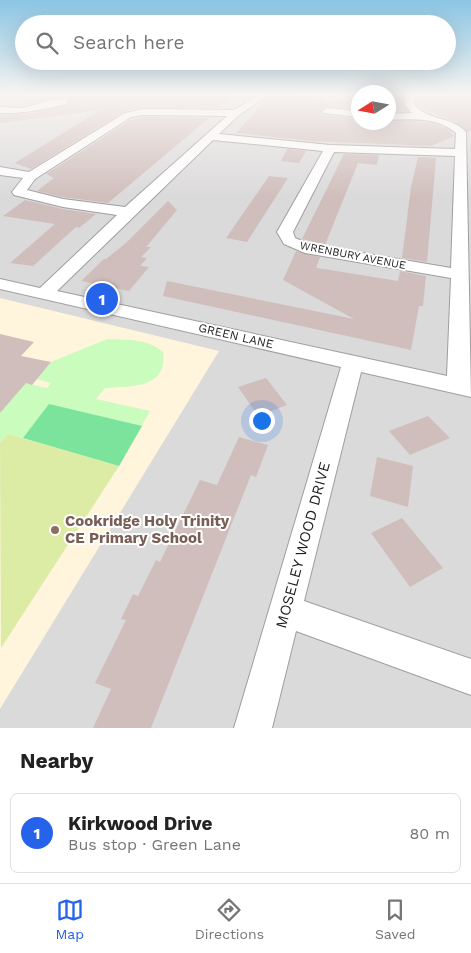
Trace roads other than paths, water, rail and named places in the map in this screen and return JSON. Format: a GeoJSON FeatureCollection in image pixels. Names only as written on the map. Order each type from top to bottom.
{"type":"FeatureCollection","features":[{"type":"Feature","properties":{"kind":"street"},"geometry":{"type":"LineString","coordinates":[[105,129],[31,176],[19,192],[63,203],[128,212]]}},
{"type":"Feature","properties":{"kind":"street"},"geometry":{"type":"LineString","coordinates":[[45,293],[128,212],[219,129]]}},
{"type":"Feature","properties":{"kind":"street"},"geometry":{"type":"LineString","coordinates":[[458,129],[461,132],[465,151],[461,275],[465,387]]}},
{"type":"Feature","properties":{"kind":"street"},"geometry":{"type":"LineString","coordinates":[[212,136],[330,148],[465,151]]}},
{"type":"Feature","properties":{"kind":"street","name":"WRENBURY AVENUE"},"geometry":{"type":"LineString","coordinates":[[330,148],[285,232],[289,241],[306,248],[461,275]]}},
{"type":"Feature","properties":{"kind":"street"},"geometry":{"type":"LineString","coordinates":[[0,171],[31,176]]}},
{"type":"Feature","properties":{"kind":"street","name":"GREEN LANE"},"geometry":{"type":"LineString","coordinates":[[0,284],[465,387]]}},
{"type":"Feature","properties":{"kind":"street","name":"MOSELEY WOOD DRIVE"},"geometry":{"type":"LineString","coordinates":[[253,728],[353,362]]}},
{"type":"Feature","properties":{"kind":"street"},"geometry":{"type":"LineString","coordinates":[[285,611],[471,676]]}},
{"type":"Feature","properties":{"kind":"place","name":"Kirkwood Drive"},"geometry":{"type":"Point","coordinates":[102,299]}},
{"type":"Feature","properties":{"kind":"place","name":"Cookridge Holy Trinity CE Primary School"},"geometry":{"type":"Point","coordinates":[55,530]}}]}
